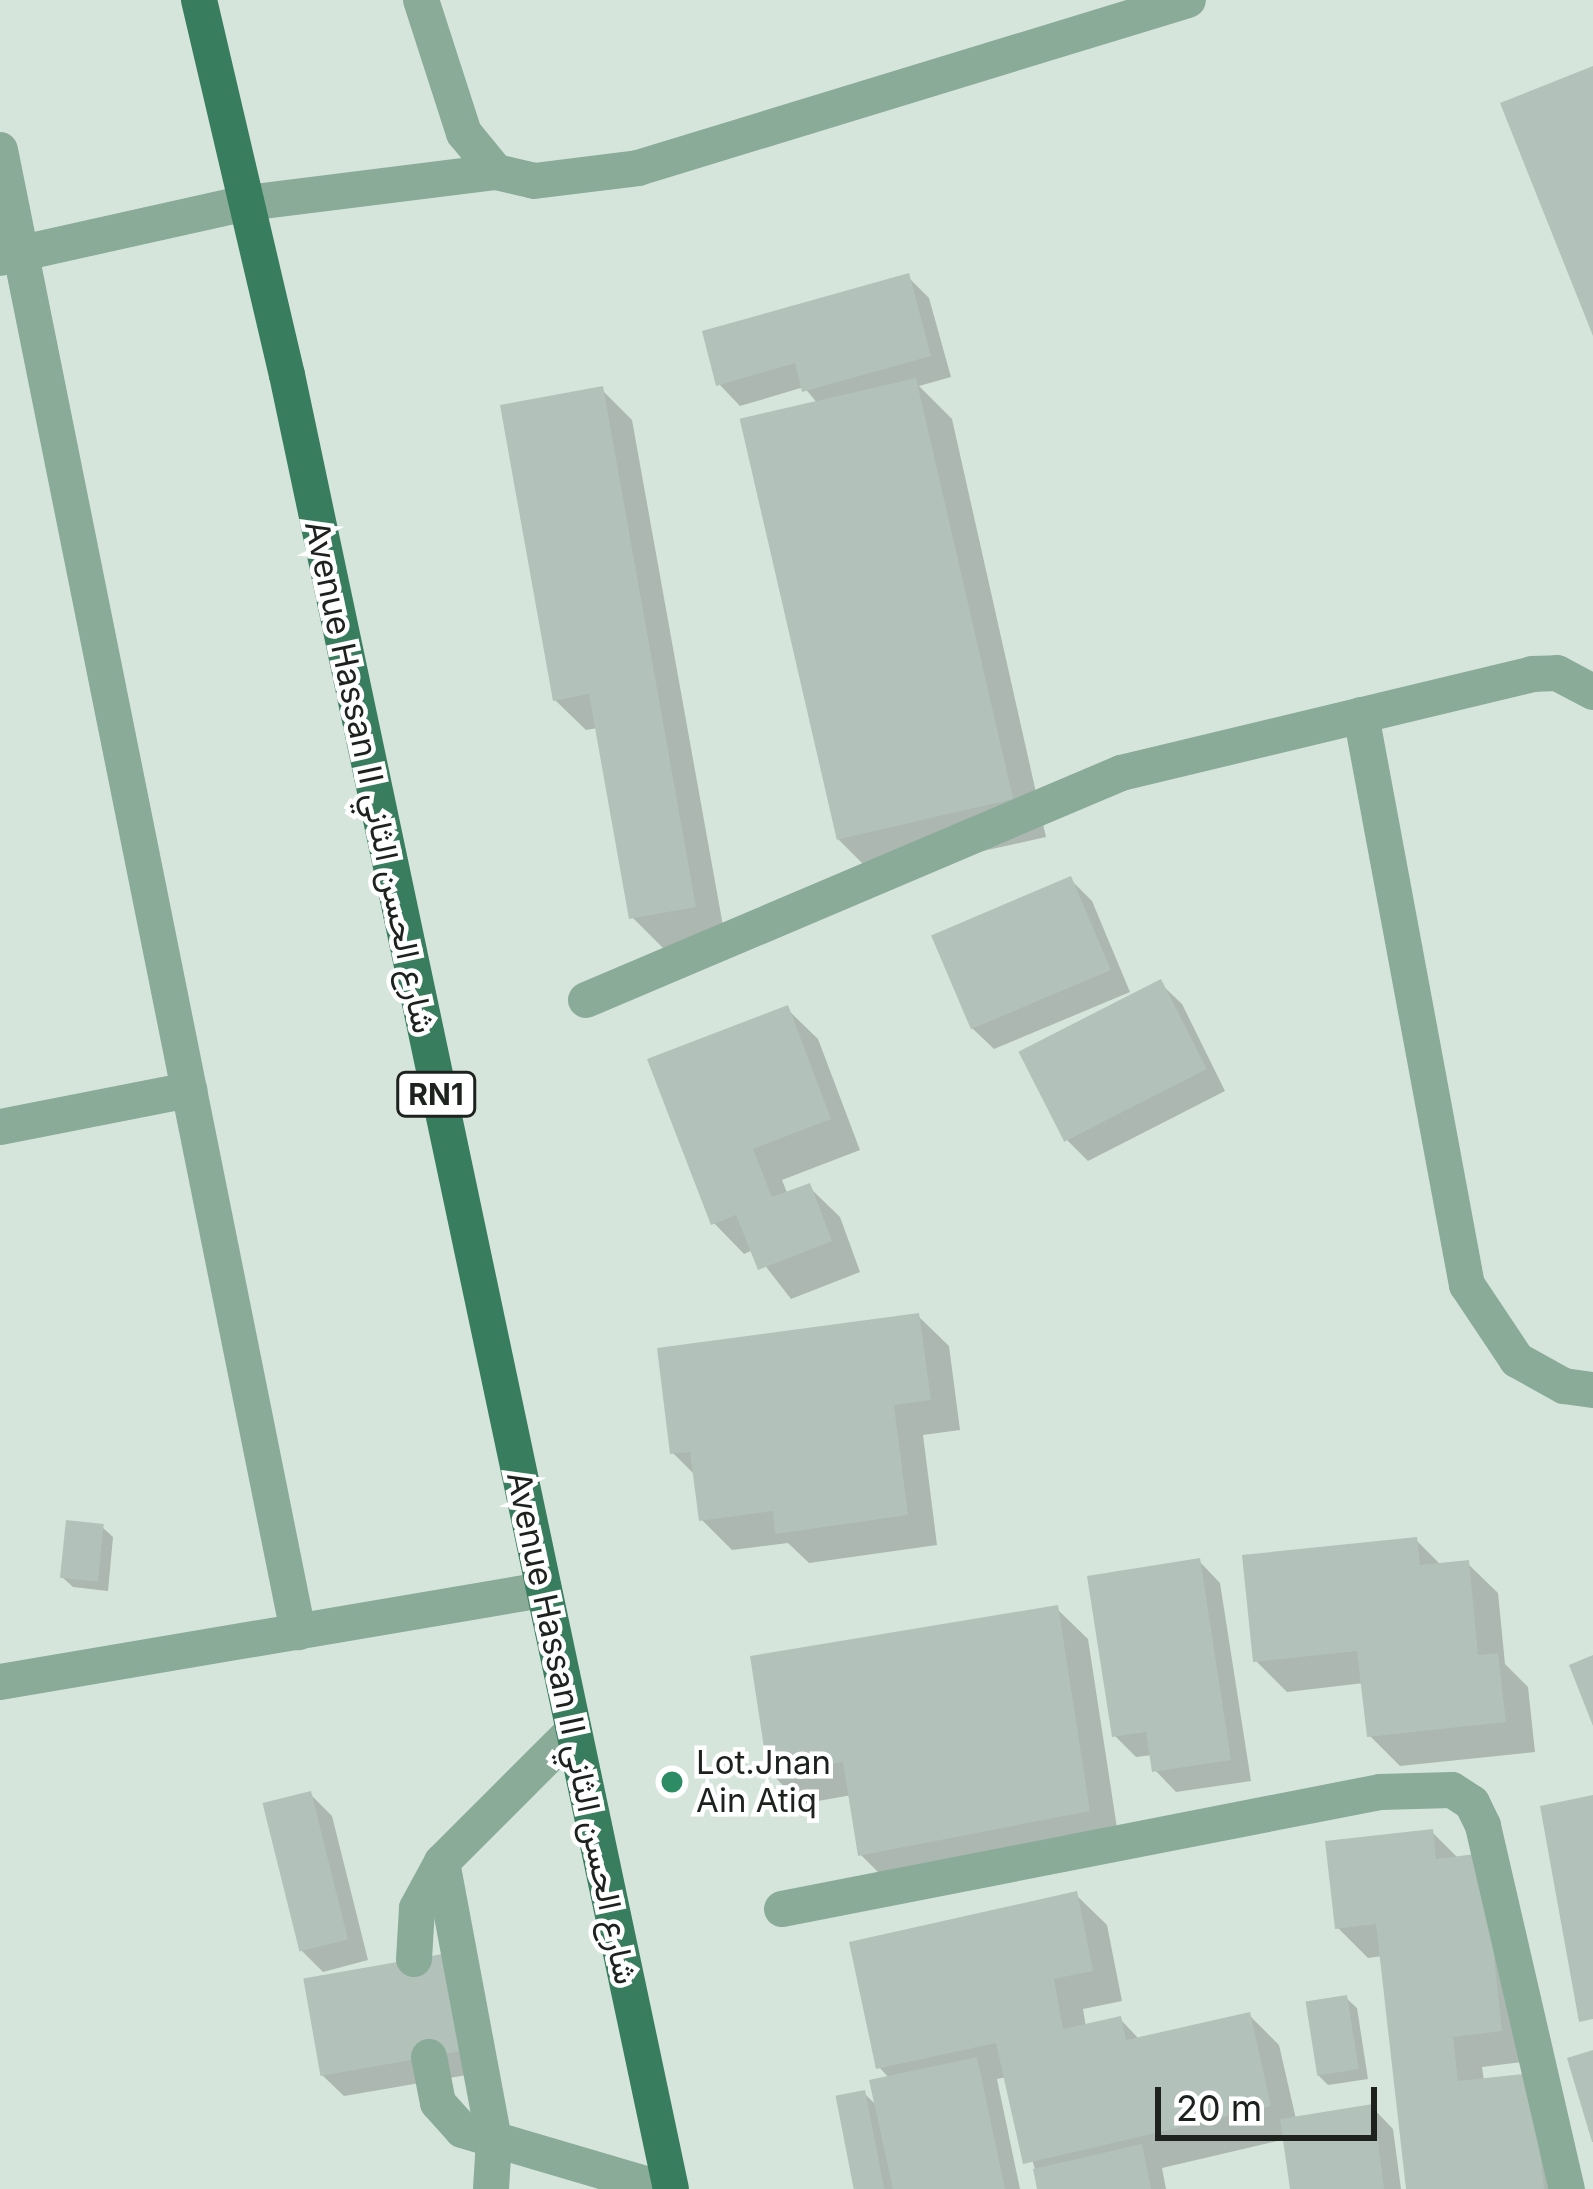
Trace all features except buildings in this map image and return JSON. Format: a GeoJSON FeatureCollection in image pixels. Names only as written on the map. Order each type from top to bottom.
{"type":"FeatureCollection","features":[{"type":"Feature","properties":{"kind":"main road","name":"Avenue Hassan II شارع الحسن الثاني"},"geometry":{"type":"LineString","coordinates":[[199,0],[247,203],[667,2189]]}},
{"type":"Feature","properties":{"kind":"street"},"geometry":{"type":"LineString","coordinates":[[421,0],[464,133],[496,172]]}},
{"type":"Feature","properties":{"kind":"street"},"geometry":{"type":"LineString","coordinates":[[10,256],[247,203],[496,172],[534,182],[638,168],[1148,6],[1188,0]]}},
{"type":"Feature","properties":{"kind":"street"},"geometry":{"type":"LineString","coordinates":[[0,150],[10,256],[189,1090],[298,1631]]}},
{"type":"Feature","properties":{"kind":"street"},"geometry":{"type":"LineString","coordinates":[[586,1000],[1121,773],[1532,674],[1556,673],[1593,692]]}},
{"type":"Feature","properties":{"kind":"street"},"geometry":{"type":"LineString","coordinates":[[1361,715],[1467,1286],[1517,1360],[1564,1386],[1593,1390]]}},
{"type":"Feature","properties":{"kind":"street"},"geometry":{"type":"LineString","coordinates":[[0,1127],[189,1090]]}},
{"type":"Feature","properties":{"kind":"street"},"geometry":{"type":"LineString","coordinates":[[0,1682],[542,1590]]}},
{"type":"Feature","properties":{"kind":"street"},"geometry":{"type":"LineString","coordinates":[[414,1959],[417,1908],[442,1862],[573,1731]]}},
{"type":"Feature","properties":{"kind":"street"},"geometry":{"type":"LineString","coordinates":[[782,1909],[1381,1792],[1452,1790],[1472,1803],[1483,1826],[1568,2189]]}},
{"type":"Feature","properties":{"kind":"street"},"geometry":{"type":"LineString","coordinates":[[442,1862],[494,2140],[491,2189]]}},
{"type":"Feature","properties":{"kind":"street"},"geometry":{"type":"LineString","coordinates":[[429,2057],[448,2118],[494,2140],[667,2189]]}},
{"type":"Feature","properties":{"kind":"place","name":"Lot.Jnan Ain Atiq"},"geometry":{"type":"Point","coordinates":[672,1782]}}]}
